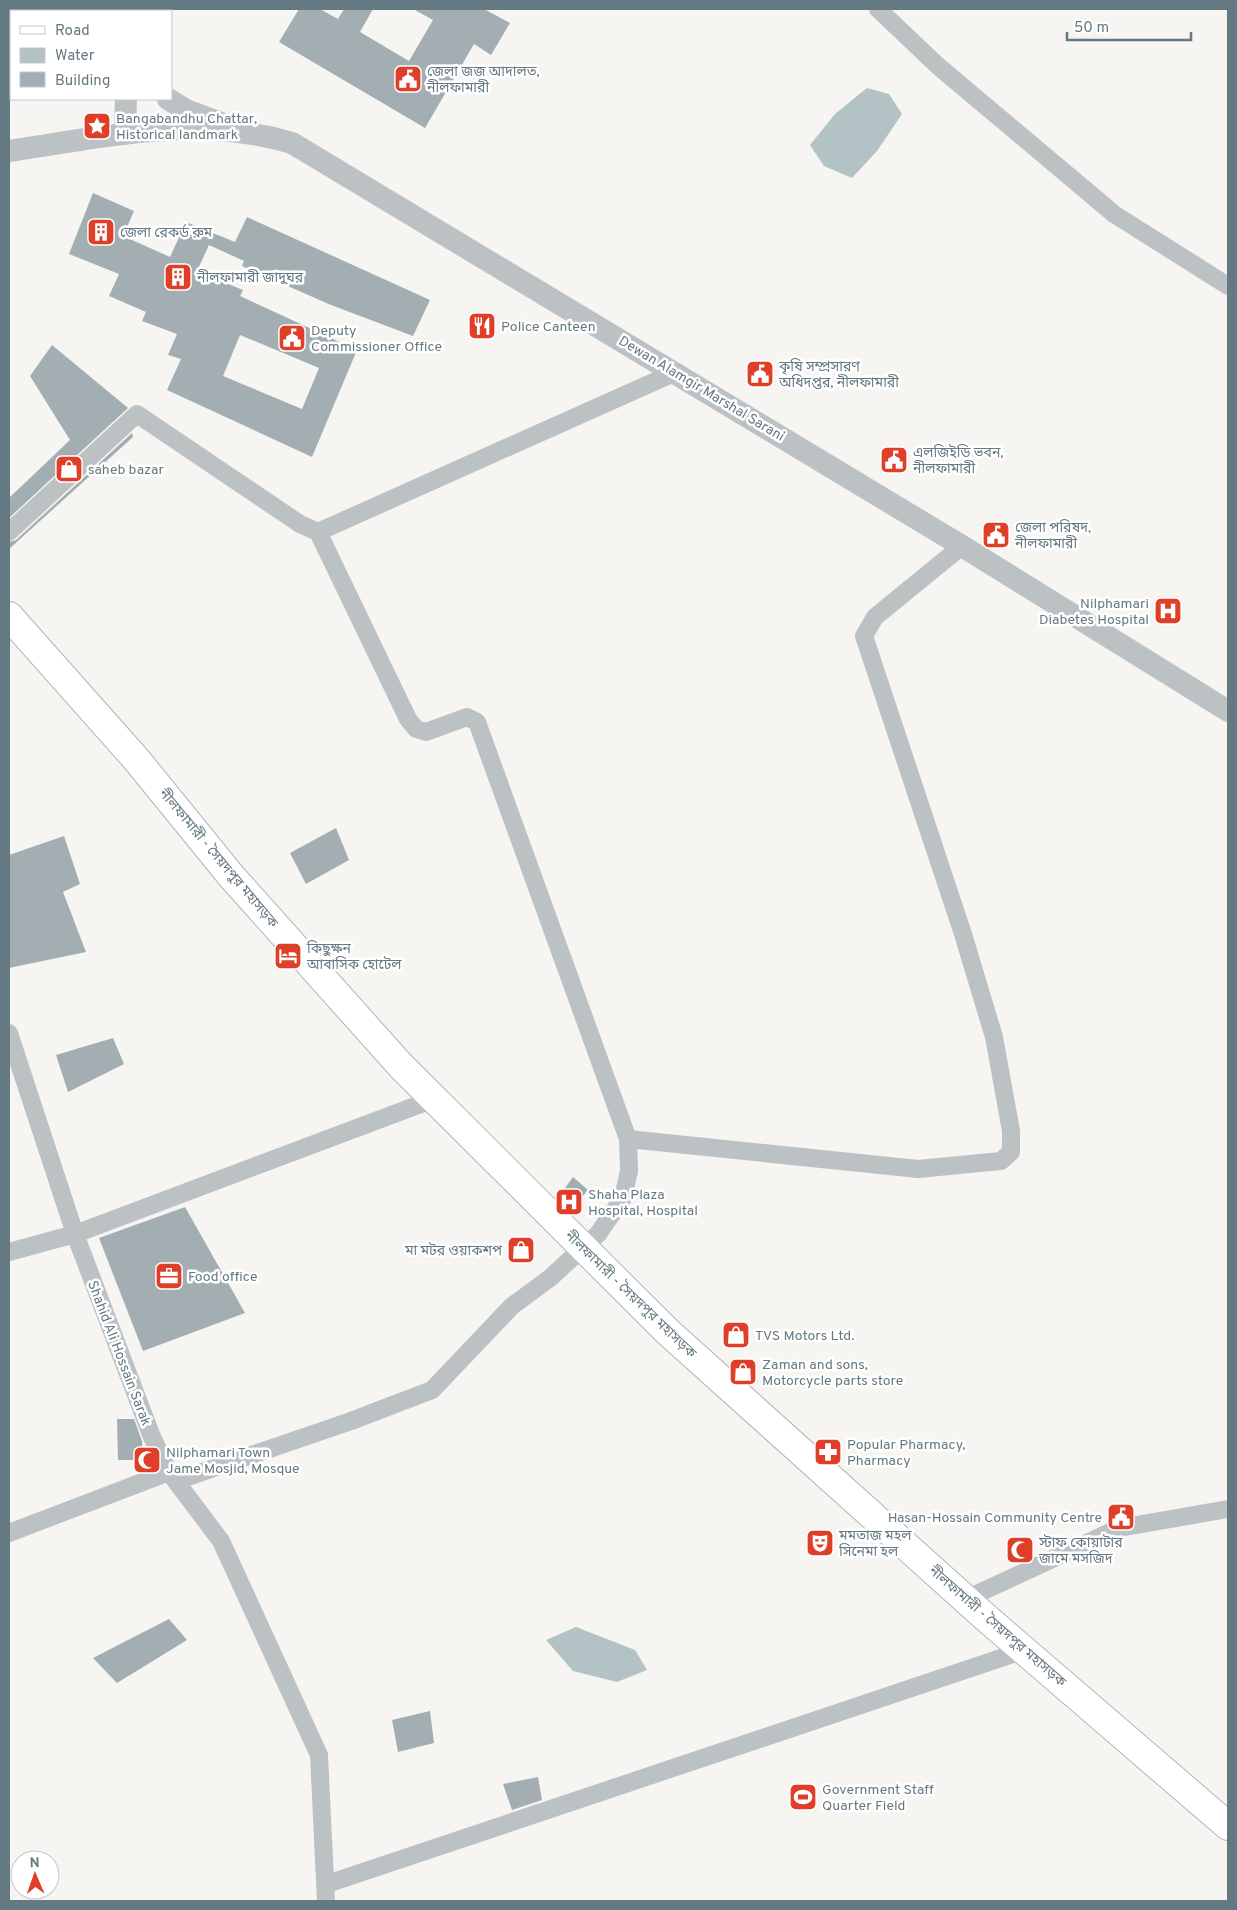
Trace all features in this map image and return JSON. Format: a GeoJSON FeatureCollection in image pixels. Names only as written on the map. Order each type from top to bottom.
{"type":"FeatureCollection","features":[{"type":"Feature","properties":{"kind":"main road","name":"নীলফামারী - সৈয়দপুর মহাসড়ক"},"geometry":{"type":"LineString","coordinates":[[9,616],[136,759],[232,876],[401,1066],[583,1248],[668,1332],[966,1599],[1228,1826]]}},
{"type":"Feature","properties":{"kind":"street"},"geometry":{"type":"LineString","coordinates":[[878,9],[938,66],[1114,214],[1228,286]]}},
{"type":"Feature","properties":{"kind":"street"},"geometry":{"type":"LineString","coordinates":[[124,134],[126,100]]}},
{"type":"Feature","properties":{"kind":"street"},"geometry":{"type":"LineString","coordinates":[[170,100],[186,110],[248,133]]}},
{"type":"Feature","properties":{"kind":"street","name":"Dewan Alamgir Marshal Sarani"},"geometry":{"type":"LineString","coordinates":[[9,151],[124,134],[185,128],[248,133],[292,143],[676,372],[1228,710]]}},
{"type":"Feature","properties":{"kind":"street"},"geometry":{"type":"LineString","coordinates":[[318,532],[676,372]]}},
{"type":"Feature","properties":{"kind":"street"},"geometry":{"type":"LineString","coordinates":[[9,532],[137,414],[300,524],[318,532],[408,719],[416,728],[426,732],[468,717],[477,722],[628,1139],[628,1171],[622,1198],[598,1234],[550,1278],[512,1306],[432,1390],[351,1421],[172,1476],[9,1533]]}},
{"type":"Feature","properties":{"kind":"street"},"geometry":{"type":"LineString","coordinates":[[628,1139],[918,1169],[1001,1161],[1011,1152],[1011,1131],[994,1037],[963,934],[864,636],[875,617],[962,546]]}},
{"type":"Feature","properties":{"kind":"street","name":"Shahid Ali Hossain Sarak"},"geometry":{"type":"LineString","coordinates":[[9,1033],[75,1234],[152,1437],[172,1476],[221,1541],[319,1755],[327,1884],[326,1901]]}},
{"type":"Feature","properties":{"kind":"street"},"geometry":{"type":"LineString","coordinates":[[9,1252],[75,1234],[434,1099]]}},
{"type":"Feature","properties":{"kind":"street"},"geometry":{"type":"LineString","coordinates":[[966,1599],[1119,1528],[1228,1509]]}},
{"type":"Feature","properties":{"kind":"street"},"geometry":{"type":"LineString","coordinates":[[327,1884],[1025,1650]]}},
{"type":"Feature","properties":{"kind":"water"},"geometry":{"type":"Polygon","coordinates":[[[867,88],[889,94],[902,114],[877,151],[852,178],[824,166],[810,145],[835,114],[867,88]]]}},
{"type":"Feature","properties":{"kind":"water"},"geometry":{"type":"Polygon","coordinates":[[[576,1627],[635,1650],[647,1670],[617,1682],[573,1671],[546,1640],[576,1627]]]}},
{"type":"Feature","properties":{"kind":"building"},"geometry":{"type":"Polygon","coordinates":[[[299,9],[320,9],[338,19],[344,9],[373,9],[360,32],[409,61],[433,20],[413,9],[484,9],[510,23],[491,55],[474,44],[425,128],[279,42],[299,9]]]}},
{"type":"Feature","properties":{"kind":"building"},"geometry":{"type":"Polygon","coordinates":[[[93,193],[134,211],[123,236],[170,257],[186,222],[235,242],[247,217],[430,300],[413,336],[331,305],[242,266],[244,261],[209,245],[197,271],[243,290],[240,296],[357,350],[312,457],[167,390],[181,359],[168,355],[177,334],[142,321],[146,312],[109,296],[119,274],[69,254],[93,193]],[[240,335],[223,376],[302,409],[319,368],[240,335]]]}},
{"type":"Feature","properties":{"kind":"building","name":"saheb bazar"},"geometry":{"type":"Polygon","coordinates":[[[52,345],[128,408],[9,518],[9,498],[70,440],[30,376],[52,345]]]}},
{"type":"Feature","properties":{"kind":"building"},"geometry":{"type":"Polygon","coordinates":[[[132,433],[133,437],[9,549],[9,542],[16,540],[132,433]]]}},
{"type":"Feature","properties":{"kind":"building"},"geometry":{"type":"Polygon","coordinates":[[[336,828],[349,860],[306,884],[290,853],[336,828]]]}},
{"type":"Feature","properties":{"kind":"building"},"geometry":{"type":"Polygon","coordinates":[[[64,836],[80,884],[63,892],[86,952],[9,968],[9,855],[64,836]]]}},
{"type":"Feature","properties":{"kind":"building"},"geometry":{"type":"Polygon","coordinates":[[[113,1038],[124,1064],[68,1092],[56,1055],[113,1038]]]}},
{"type":"Feature","properties":{"kind":"building"},"geometry":{"type":"Polygon","coordinates":[[[573,1177],[588,1190],[569,1212],[557,1199],[573,1177]]]}},
{"type":"Feature","properties":{"kind":"building","name":"Food office"},"geometry":{"type":"Polygon","coordinates":[[[185,1207],[245,1313],[143,1351],[99,1238],[185,1207]]]}},
{"type":"Feature","properties":{"kind":"building"},"geometry":{"type":"Polygon","coordinates":[[[117,1419],[134,1419],[142,1441],[143,1460],[118,1460],[117,1419]]]}},
{"type":"Feature","properties":{"kind":"building"},"geometry":{"type":"Polygon","coordinates":[[[169,1619],[187,1640],[117,1683],[93,1658],[169,1619]]]}},
{"type":"Feature","properties":{"kind":"building"},"geometry":{"type":"Polygon","coordinates":[[[430,1711],[434,1743],[398,1752],[392,1720],[430,1711]]]}},
{"type":"Feature","properties":{"kind":"building"},"geometry":{"type":"Polygon","coordinates":[[[538,1777],[542,1800],[512,1810],[503,1784],[538,1777]]]}},
{"type":"Feature","properties":{"kind":"place","name":"জেলা জজ আদালত, নীলফামারী"},"geometry":{"type":"Point","coordinates":[408,79]}},
{"type":"Feature","properties":{"kind":"place","name":"Bangabandhu Chattar, Historical landmark"},"geometry":{"type":"Point","coordinates":[97,126]}},
{"type":"Feature","properties":{"kind":"place","name":"জেলা রেকর্ড রুম"},"geometry":{"type":"Point","coordinates":[101,232]}},
{"type":"Feature","properties":{"kind":"place","name":"নীলফামারী জাদুঘর"},"geometry":{"type":"Point","coordinates":[178,277]}},
{"type":"Feature","properties":{"kind":"place","name":"Police Canteen"},"geometry":{"type":"Point","coordinates":[482,326]}},
{"type":"Feature","properties":{"kind":"place","name":"Deputy Commissioner Office"},"geometry":{"type":"Point","coordinates":[292,338]}},
{"type":"Feature","properties":{"kind":"place","name":"কৃষি সম্প্রসারণ অধিদপ্তর, নীলফামারী"},"geometry":{"type":"Point","coordinates":[760,374]}},
{"type":"Feature","properties":{"kind":"place","name":"এলজিইডি ভবন, নীলফামারী"},"geometry":{"type":"Point","coordinates":[894,460]}},
{"type":"Feature","properties":{"kind":"place","name":"saheb bazar"},"geometry":{"type":"Point","coordinates":[69,469]}},
{"type":"Feature","properties":{"kind":"place","name":"জেলা পরিষদ, নীলফামারী"},"geometry":{"type":"Point","coordinates":[996,535]}},
{"type":"Feature","properties":{"kind":"place","name":"Nilphamari Diabetes Hospital"},"geometry":{"type":"Point","coordinates":[1168,611]}},
{"type":"Feature","properties":{"kind":"place","name":"কিছুক্ষন আবাসিক হোটেল"},"geometry":{"type":"Point","coordinates":[288,956]}},
{"type":"Feature","properties":{"kind":"place","name":"Shaha Plaza Hospital, Hospital"},"geometry":{"type":"Point","coordinates":[569,1202]}},
{"type":"Feature","properties":{"kind":"place","name":"মা মটর ওয়াকশপ"},"geometry":{"type":"Point","coordinates":[521,1250]}},
{"type":"Feature","properties":{"kind":"place","name":"Food office"},"geometry":{"type":"Point","coordinates":[169,1276]}},
{"type":"Feature","properties":{"kind":"place","name":"TVS Motors Ltd."},"geometry":{"type":"Point","coordinates":[736,1335]}},
{"type":"Feature","properties":{"kind":"place","name":"Zaman and sons, Motorcycle parts store"},"geometry":{"type":"Point","coordinates":[743,1372]}},
{"type":"Feature","properties":{"kind":"place","name":"Popular Pharmacy, Pharmacy"},"geometry":{"type":"Point","coordinates":[828,1452]}},
{"type":"Feature","properties":{"kind":"place","name":"Nilphamari Town Jame Mosjid, Mosque"},"geometry":{"type":"Point","coordinates":[147,1460]}},
{"type":"Feature","properties":{"kind":"place","name":"Hasan-Hossain Community Centre"},"geometry":{"type":"Point","coordinates":[1121,1517]}},
{"type":"Feature","properties":{"kind":"place","name":"মমতাজ মহল সিনেমা হল"},"geometry":{"type":"Point","coordinates":[820,1543]}},
{"type":"Feature","properties":{"kind":"place","name":"স্টাফ কোয়াটার জামে মসজিদ"},"geometry":{"type":"Point","coordinates":[1020,1550]}},
{"type":"Feature","properties":{"kind":"place","name":"Government Staff Quarter Field"},"geometry":{"type":"Point","coordinates":[803,1797]}}]}
